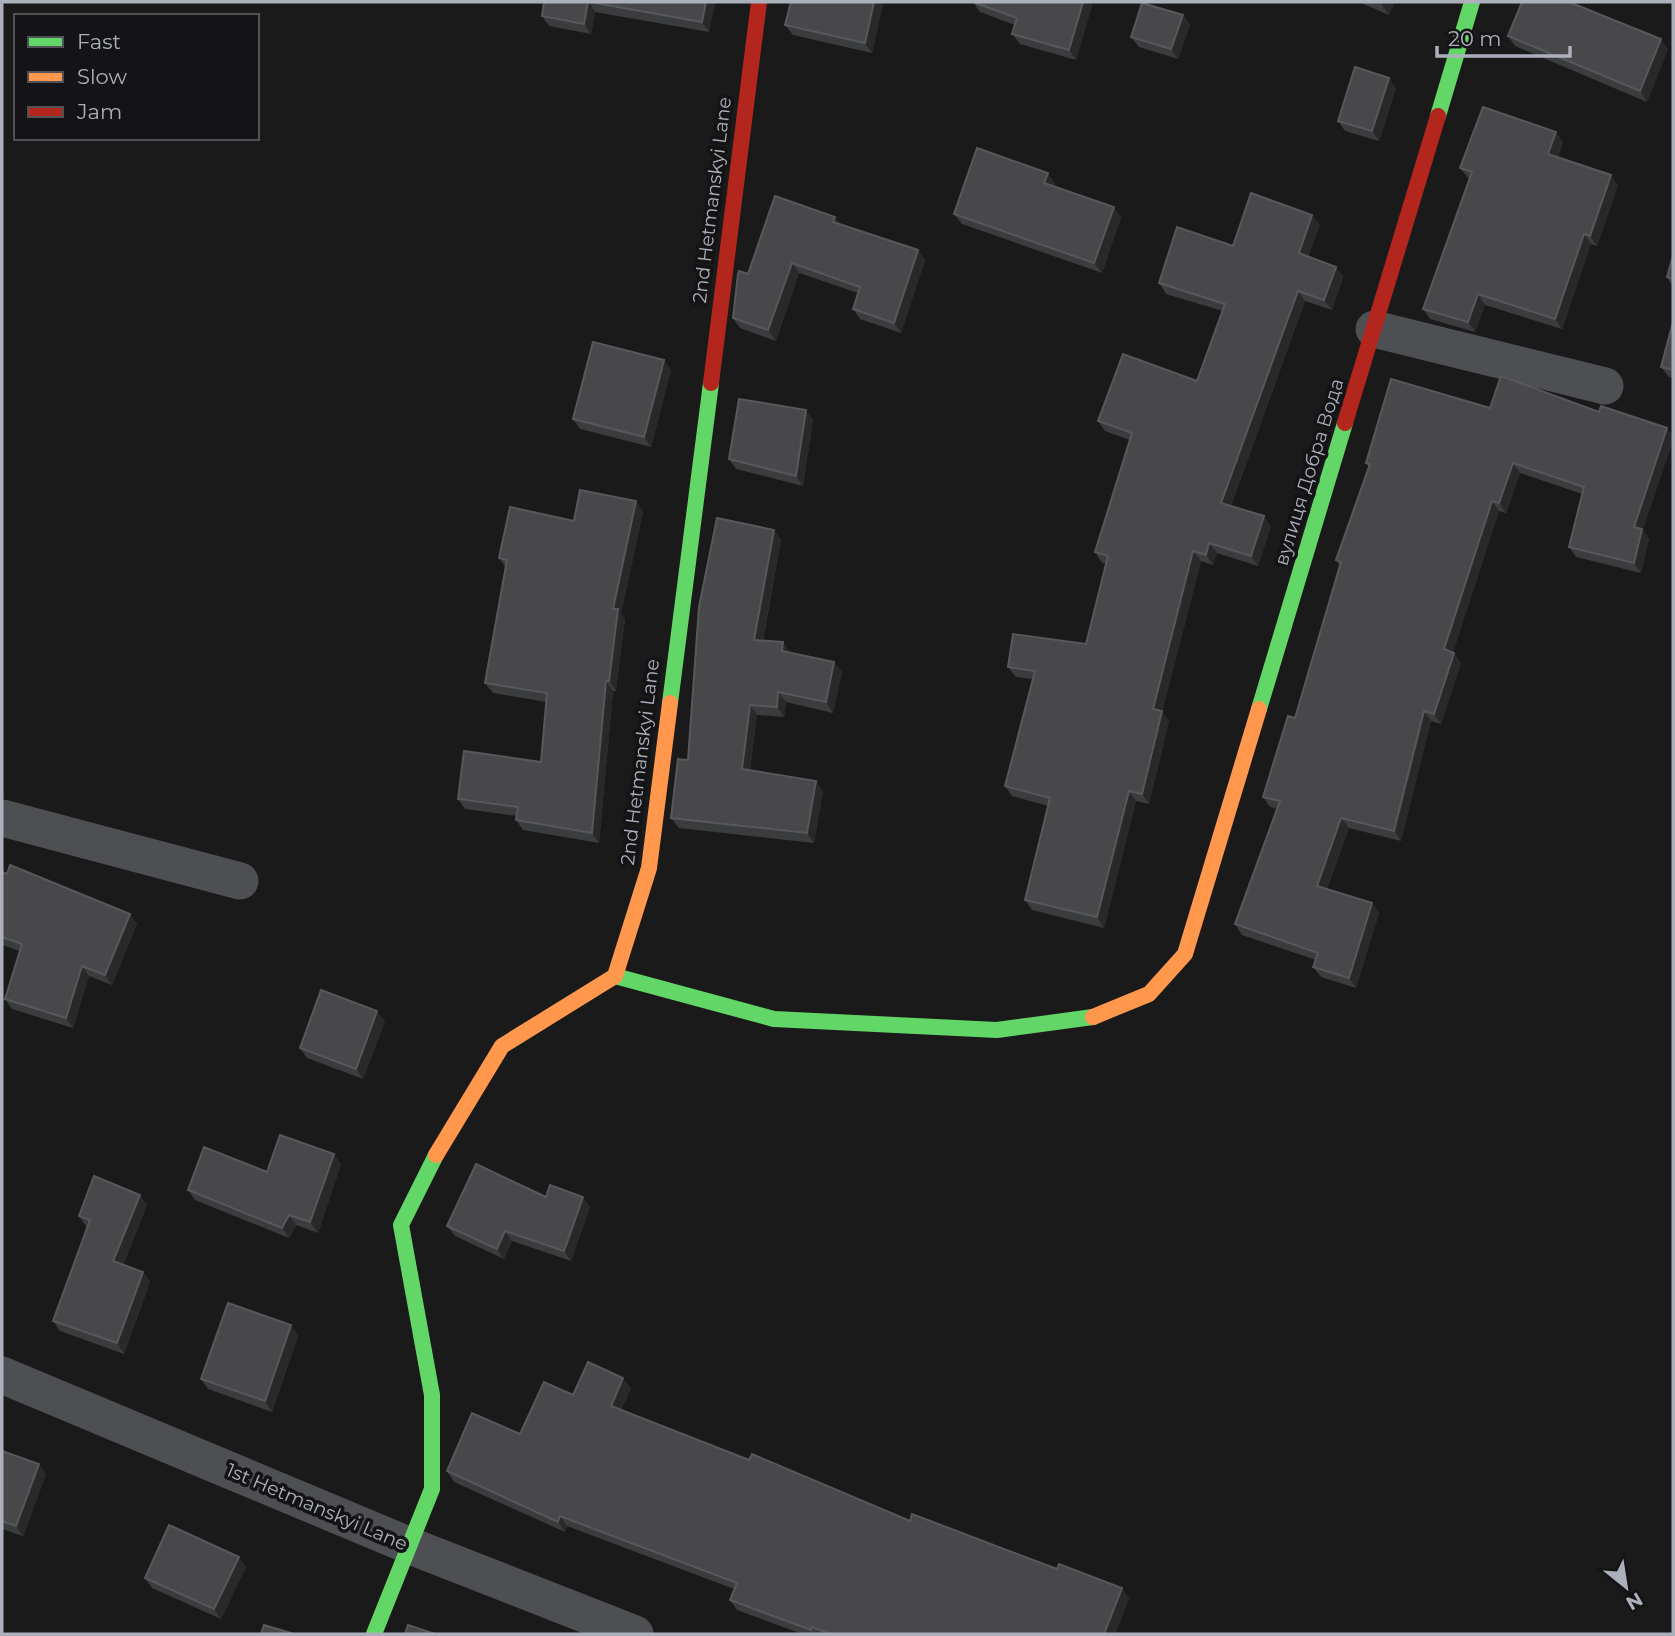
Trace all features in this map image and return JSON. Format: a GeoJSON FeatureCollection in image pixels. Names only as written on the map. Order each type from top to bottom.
{"type":"FeatureCollection","features":[{"type":"Feature","properties":{"kind":"street","name":"2nd Hetmanskyi Lane"},"geometry":{"type":"LineString","coordinates":[[615,976],[649,868],[759,2]]}},
{"type":"Feature","properties":{"kind":"street","name":"вулиця Добра Вода"},"geometry":{"type":"LineString","coordinates":[[615,976],[774,1019],[996,1030],[1093,1017],[1149,994],[1185,954],[1472,2]]}},
{"type":"Feature","properties":{"kind":"street"},"geometry":{"type":"LineString","coordinates":[[1374,329],[1605,386]]}},
{"type":"Feature","properties":{"kind":"street"},"geometry":{"type":"LineString","coordinates":[[2,818],[240,881]]}},
{"type":"Feature","properties":{"kind":"street"},"geometry":{"type":"LineString","coordinates":[[374,1634],[432,1489],[432,1395],[401,1225],[444,1139],[502,1046],[615,976]]}},
{"type":"Feature","properties":{"kind":"street","name":"1st Hetmanskyi Lane"},"geometry":{"type":"LineString","coordinates":[[2,1375],[408,1545],[635,1634]]}},
{"type":"Feature","properties":{"kind":"building"},"geometry":{"type":"Polygon","coordinates":[[[544,2],[588,2],[584,24],[542,16],[544,2]]]}},
{"type":"Feature","properties":{"kind":"building"},"geometry":{"type":"Polygon","coordinates":[[[590,2],[706,2],[702,22],[590,2]]]}},
{"type":"Feature","properties":{"kind":"building"},"geometry":{"type":"Polygon","coordinates":[[[791,2],[874,2],[865,43],[785,25],[791,2]]]}},
{"type":"Feature","properties":{"kind":"building"},"geometry":{"type":"Polygon","coordinates":[[[973,2],[1083,2],[1069,50],[1012,34],[1017,18],[973,2]]]}},
{"type":"Feature","properties":{"kind":"building"},"geometry":{"type":"Polygon","coordinates":[[[1522,2],[1569,2],[1661,39],[1640,91],[1508,36],[1522,2]]]}},
{"type":"Feature","properties":{"kind":"building"},"geometry":{"type":"Polygon","coordinates":[[[1142,3],[1183,15],[1171,49],[1131,37],[1142,3]]]}},
{"type":"Feature","properties":{"kind":"building"},"geometry":{"type":"Polygon","coordinates":[[[1355,67],[1389,78],[1372,131],[1338,121],[1355,67]]]}},
{"type":"Feature","properties":{"kind":"building"},"geometry":{"type":"Polygon","coordinates":[[[1483,107],[1556,132],[1548,154],[1611,175],[1590,236],[1584,234],[1555,319],[1478,294],[1468,322],[1423,309],[1472,172],[1460,168],[1483,107]]]}},
{"type":"Feature","properties":{"kind":"building"},"geometry":{"type":"Polygon","coordinates":[[[977,148],[1048,173],[1044,183],[1114,207],[1094,263],[954,214],[977,148]]]}},
{"type":"Feature","properties":{"kind":"building"},"geometry":{"type":"Polygon","coordinates":[[[1251,193],[1312,215],[1299,253],[1336,267],[1324,300],[1298,291],[1221,503],[1264,516],[1251,556],[1209,543],[1206,555],[1193,551],[1153,709],[1162,711],[1142,794],[1129,791],[1097,917],[1025,900],[1050,798],[1005,786],[1035,671],[1008,667],[1013,634],[1086,644],[1108,556],[1095,552],[1132,433],[1098,421],[1123,354],[1197,381],[1225,304],[1159,283],[1177,227],[1233,246],[1251,193]]]}},
{"type":"Feature","properties":{"kind":"building"},"geometry":{"type":"Polygon","coordinates":[[[775,196],[835,217],[833,222],[918,250],[894,323],[853,309],[860,287],[792,263],[768,330],[733,318],[739,271],[748,274],[775,196]]]}},
{"type":"Feature","properties":{"kind":"building"},"geometry":{"type":"Polygon","coordinates":[[[1673,256],[1673,279],[1667,277],[1673,256]]]}},
{"type":"Feature","properties":{"kind":"building"},"geometry":{"type":"Polygon","coordinates":[[[1673,322],[1673,370],[1661,367],[1673,322]]]}},
{"type":"Feature","properties":{"kind":"building"},"geometry":{"type":"Polygon","coordinates":[[[593,342],[664,360],[644,437],[573,419],[593,342]]]}},
{"type":"Feature","properties":{"kind":"building"},"geometry":{"type":"Polygon","coordinates":[[[1501,376],[1599,412],[1601,406],[1667,428],[1634,527],[1642,529],[1634,563],[1569,547],[1584,487],[1513,463],[1499,503],[1492,501],[1444,649],[1454,653],[1434,714],[1424,711],[1394,831],[1341,818],[1317,886],[1372,903],[1349,978],[1313,967],[1318,953],[1235,924],[1280,801],[1263,797],[1288,716],[1295,718],[1341,562],[1336,560],[1370,464],[1366,463],[1391,379],[1490,408],[1501,376]]]}},
{"type":"Feature","properties":{"kind":"building"},"geometry":{"type":"Polygon","coordinates":[[[739,399],[806,410],[796,476],[729,459],[739,399]]]}},
{"type":"Feature","properties":{"kind":"building"},"geometry":{"type":"Polygon","coordinates":[[[580,490],[636,501],[613,609],[618,609],[609,681],[606,681],[592,833],[516,820],[518,807],[458,799],[464,751],[541,762],[547,693],[485,683],[507,560],[499,558],[510,507],[574,521],[580,490]]]}},
{"type":"Feature","properties":{"kind":"building"},"geometry":{"type":"Polygon","coordinates":[[[717,518],[774,530],[754,640],[783,642],[782,651],[834,662],[826,702],[778,692],[777,707],[750,705],[742,769],[816,781],[807,833],[671,818],[678,759],[688,760],[699,607],[717,518]]]}},
{"type":"Feature","properties":{"kind":"building"},"geometry":{"type":"Polygon","coordinates":[[[10,865],[130,914],[105,975],[82,966],[66,1018],[5,999],[22,944],[2,937],[2,872],[7,874],[10,865]]]}},
{"type":"Feature","properties":{"kind":"building"},"geometry":{"type":"Polygon","coordinates":[[[321,990],[377,1011],[356,1069],[300,1048],[321,990]]]}},
{"type":"Feature","properties":{"kind":"building"},"geometry":{"type":"Polygon","coordinates":[[[280,1135],[334,1154],[310,1222],[289,1215],[282,1228],[188,1190],[204,1147],[267,1172],[280,1135]]]}},
{"type":"Feature","properties":{"kind":"building"},"geometry":{"type":"Polygon","coordinates":[[[476,1164],[546,1197],[550,1185],[583,1197],[564,1251],[505,1231],[497,1249],[447,1226],[476,1164]]]}},
{"type":"Feature","properties":{"kind":"building"},"geometry":{"type":"Polygon","coordinates":[[[94,1176],[140,1195],[113,1261],[143,1272],[117,1343],[53,1321],[90,1220],[79,1216],[94,1176]]]}},
{"type":"Feature","properties":{"kind":"building"},"geometry":{"type":"Polygon","coordinates":[[[228,1303],[291,1325],[265,1401],[201,1379],[228,1303]]]}},
{"type":"Feature","properties":{"kind":"building"},"geometry":{"type":"Polygon","coordinates":[[[588,1362],[623,1378],[611,1406],[749,1460],[752,1454],[910,1521],[912,1514],[1057,1569],[1059,1564],[1122,1588],[1104,1634],[830,1634],[812,1627],[811,1630],[730,1600],[737,1583],[560,1516],[558,1522],[447,1471],[472,1413],[520,1434],[544,1382],[573,1395],[588,1362]]]}},
{"type":"Feature","properties":{"kind":"building"},"geometry":{"type":"Polygon","coordinates":[[[2,1451],[39,1464],[16,1526],[2,1521],[2,1451]]]}},
{"type":"Feature","properties":{"kind":"building"},"geometry":{"type":"Polygon","coordinates":[[[169,1525],[239,1557],[214,1609],[145,1578],[169,1525]]]}},
{"type":"Feature","properties":{"kind":"building"},"geometry":{"type":"Polygon","coordinates":[[[264,1625],[294,1634],[261,1634],[264,1625]]]}},
{"type":"Feature","properties":{"kind":"building"},"geometry":{"type":"Polygon","coordinates":[[[408,1625],[435,1634],[405,1634],[408,1625]]]}},
{"type":"Feature","properties":{"kind":"traffic: fast"},"geometry":{"type":"LineString","coordinates":[[1438,116],[1472,2]]}},
{"type":"Feature","properties":{"kind":"traffic: fast"},"geometry":{"type":"LineString","coordinates":[[670,703],[711,383]]}},
{"type":"Feature","properties":{"kind":"traffic: fast"},"geometry":{"type":"LineString","coordinates":[[1259,709],[1345,423]]}},
{"type":"Feature","properties":{"kind":"traffic: fast"},"geometry":{"type":"LineString","coordinates":[[615,976],[774,1019],[997,1030],[1093,1017]]}},
{"type":"Feature","properties":{"kind":"traffic: fast"},"geometry":{"type":"LineString","coordinates":[[374,1634],[432,1489],[432,1395],[401,1225],[436,1155]]}},
{"type":"Feature","properties":{"kind":"traffic: slow"},"geometry":{"type":"LineString","coordinates":[[436,1155],[502,1046],[615,976],[649,868],[670,703]]}},
{"type":"Feature","properties":{"kind":"traffic: slow"},"geometry":{"type":"LineString","coordinates":[[1093,1017],[1149,994],[1185,954],[1259,709]]}},
{"type":"Feature","properties":{"kind":"traffic: jam"},"geometry":{"type":"LineString","coordinates":[[711,383],[759,2]]}},
{"type":"Feature","properties":{"kind":"traffic: jam"},"geometry":{"type":"LineString","coordinates":[[1345,423],[1438,116]]}}]}
